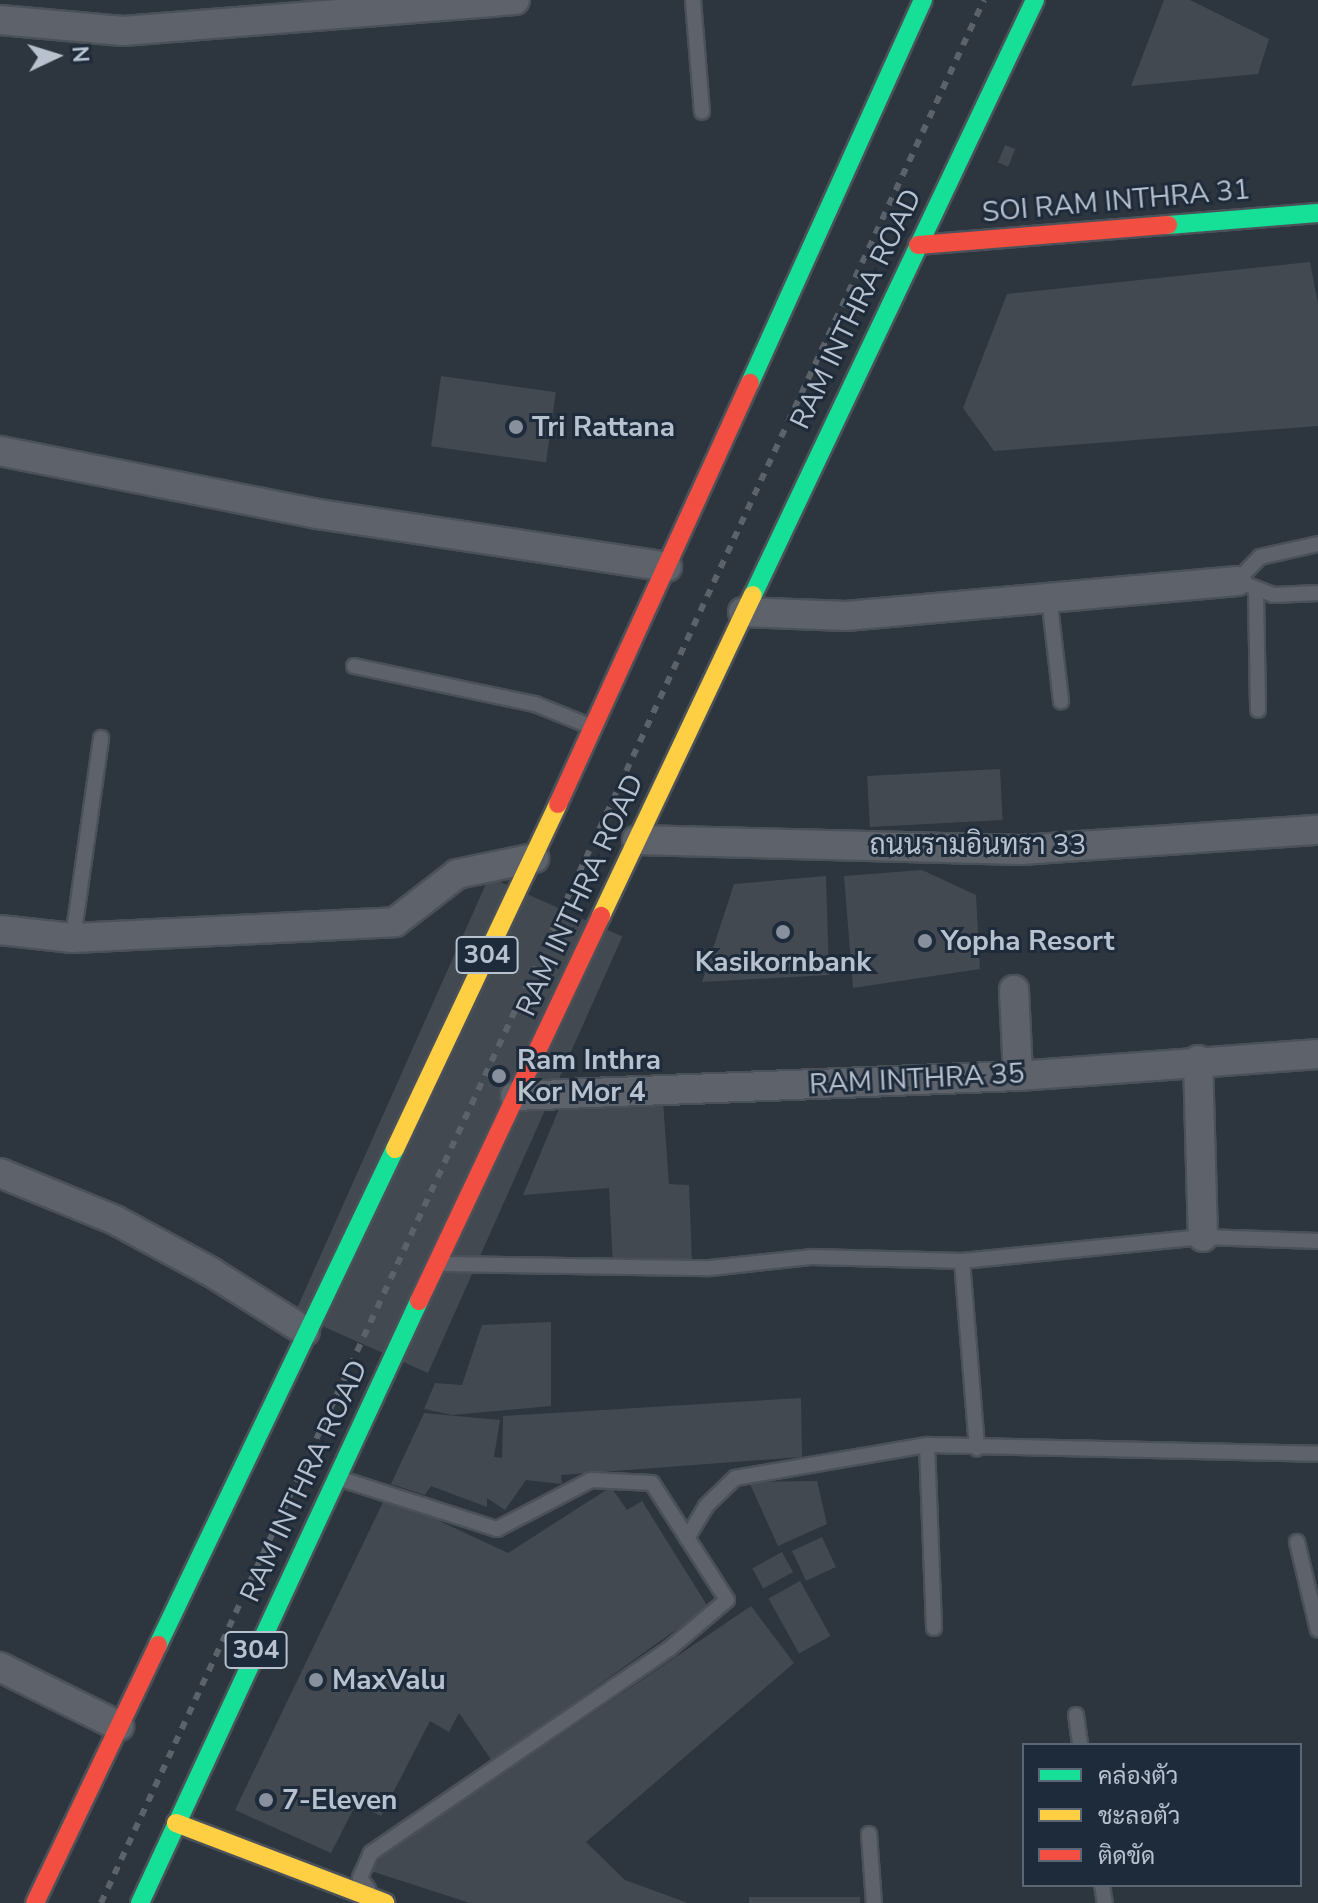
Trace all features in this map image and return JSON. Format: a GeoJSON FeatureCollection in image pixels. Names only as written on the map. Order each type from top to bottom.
{"type":"FeatureCollection","features":[{"type":"Feature","properties":{"kind":"main road","name":"RAM INTHRA ROAD"},"geometry":{"type":"LineString","coordinates":[[35,1903],[305,1331],[534,858],[590,726],[667,567],[923,0]]}},
{"type":"Feature","properties":{"kind":"main road","name":"RAM INTHRA ROAD"},"geometry":{"type":"LineString","coordinates":[[140,1903],[335,1477],[439,1264],[743,612],[1035,0]]}},
{"type":"Feature","properties":{"kind":"main road","name":"SOI RAM INTHRA 31"},"geometry":{"type":"LineString","coordinates":[[918,245],[1318,213]]}},
{"type":"Feature","properties":{"kind":"main road"},"geometry":{"type":"LineString","coordinates":[[176,1823],[380,1901]]}},
{"type":"Feature","properties":{"kind":"street"},"geometry":{"type":"LineString","coordinates":[[0,20],[123,31],[515,0]]}},
{"type":"Feature","properties":{"kind":"street"},"geometry":{"type":"LineString","coordinates":[[0,451],[318,514],[667,567]]}},
{"type":"Feature","properties":{"kind":"street"},"geometry":{"type":"LineString","coordinates":[[743,612],[846,616],[1049,597],[1246,586]]}},
{"type":"Feature","properties":{"kind":"street","name":"ถนนรามอินทรา 33"},"geometry":{"type":"LineString","coordinates":[[637,840],[1021,850],[1318,830]]}},
{"type":"Feature","properties":{"kind":"street"},"geometry":{"type":"LineString","coordinates":[[0,930],[73,938],[395,922],[457,874],[534,858]]}},
{"type":"Feature","properties":{"kind":"street"},"geometry":{"type":"LineString","coordinates":[[1014,990],[1018,1076]]}},
{"type":"Feature","properties":{"kind":"street","name":"RAM INTHRA 35"},"geometry":{"type":"LineString","coordinates":[[515,1096],[1018,1076],[1198,1060],[1318,1054]]}},
{"type":"Feature","properties":{"kind":"street"},"geometry":{"type":"LineString","coordinates":[[1198,1060],[1203,1237]]}},
{"type":"Feature","properties":{"kind":"street"},"geometry":{"type":"LineString","coordinates":[[0,1173],[115,1220],[211,1272],[305,1331]]}},
{"type":"Feature","properties":{"kind":"street"},"geometry":{"type":"LineString","coordinates":[[0,1667],[119,1726]]}},
{"type":"Feature","properties":{"kind":"lane"},"geometry":{"type":"LineString","coordinates":[[693,0],[702,112]]}},
{"type":"Feature","properties":{"kind":"lane"},"geometry":{"type":"LineString","coordinates":[[1258,710],[1246,586],[1260,557],[1318,544]]}},
{"type":"Feature","properties":{"kind":"lane"},"geometry":{"type":"LineString","coordinates":[[1246,586],[1318,593]]}},
{"type":"Feature","properties":{"kind":"lane"},"geometry":{"type":"LineString","coordinates":[[1049,597],[1061,701]]}},
{"type":"Feature","properties":{"kind":"lane"},"geometry":{"type":"LineString","coordinates":[[354,666],[535,704],[590,726]]}},
{"type":"Feature","properties":{"kind":"lane"},"geometry":{"type":"LineString","coordinates":[[73,938],[101,738]]}},
{"type":"Feature","properties":{"kind":"lane"},"geometry":{"type":"LineString","coordinates":[[439,1264],[609,1270],[710,1268],[812,1257],[962,1261],[1203,1237],[1318,1241]]}},
{"type":"Feature","properties":{"kind":"lane"},"geometry":{"type":"LineString","coordinates":[[962,1261],[977,1448]]}},
{"type":"Feature","properties":{"kind":"lane"},"geometry":{"type":"LineString","coordinates":[[927,1445],[934,1628]]}},
{"type":"Feature","properties":{"kind":"lane"},"geometry":{"type":"LineString","coordinates":[[687,1538],[706,1506],[735,1478],[927,1445],[1318,1454]]}},
{"type":"Feature","properties":{"kind":"lane"},"geometry":{"type":"LineString","coordinates":[[335,1477],[497,1529],[591,1480],[652,1483],[727,1600],[669,1649],[371,1853],[360,1878],[380,1901]]}},
{"type":"Feature","properties":{"kind":"lane"},"geometry":{"type":"LineString","coordinates":[[1297,1542],[1318,1630]]}},
{"type":"Feature","properties":{"kind":"lane"},"geometry":{"type":"LineString","coordinates":[[1076,1715],[1080,1743]]}},
{"type":"Feature","properties":{"kind":"lane"},"geometry":{"type":"LineString","coordinates":[[869,1834],[874,1903]]}},
{"type":"Feature","properties":{"kind":"building"},"geometry":{"type":"Polygon","coordinates":[[[1164,0],[1190,0],[1269,39],[1258,74],[1131,86],[1164,0]]]}},
{"type":"Feature","properties":{"kind":"building"},"geometry":{"type":"Polygon","coordinates":[[[1005,145],[1015,149],[1008,167],[998,163],[1005,145]]]}},
{"type":"Feature","properties":{"kind":"building"},"geometry":{"type":"Polygon","coordinates":[[[1310,262],[1318,304],[1318,426],[994,451],[963,408],[1007,294],[1310,262]]]}},
{"type":"Feature","properties":{"kind":"building"},"geometry":{"type":"Polygon","coordinates":[[[441,376],[556,392],[546,462],[431,446],[441,376]]]}},
{"type":"Feature","properties":{"kind":"building"},"geometry":{"type":"Polygon","coordinates":[[[1000,769],[1003,820],[870,827],[867,776],[1000,769]]]}},
{"type":"Feature","properties":{"kind":"building"},"geometry":{"type":"Polygon","coordinates":[[[922,870],[976,895],[980,969],[853,988],[844,876],[922,870]]]}},
{"type":"Feature","properties":{"kind":"building"},"geometry":{"type":"Polygon","coordinates":[[[826,876],[829,975],[702,982],[734,884],[826,876]]]}},
{"type":"Feature","properties":{"kind":"building"},"geometry":{"type":"Polygon","coordinates":[[[489,877],[622,936],[428,1373],[295,1314],[489,877]]]}},
{"type":"Feature","properties":{"kind":"building"},"geometry":{"type":"Polygon","coordinates":[[[663,1102],[669,1184],[689,1185],[692,1263],[613,1266],[609,1188],[523,1195],[559,1109],[663,1102]]]}},
{"type":"Feature","properties":{"kind":"building"},"geometry":{"type":"Polygon","coordinates":[[[551,1322],[551,1406],[452,1415],[424,1409],[435,1383],[462,1385],[482,1325],[551,1322]]]}},
{"type":"Feature","properties":{"kind":"building"},"geometry":{"type":"Polygon","coordinates":[[[801,1398],[802,1457],[561,1475],[562,1484],[526,1480],[505,1510],[487,1498],[487,1507],[431,1486],[425,1495],[391,1484],[424,1413],[500,1420],[494,1457],[502,1458],[503,1416],[801,1398]]]}},
{"type":"Feature","properties":{"kind":"building"},"geometry":{"type":"Polygon","coordinates":[[[817,1481],[827,1524],[778,1546],[749,1482],[817,1481]]]}},
{"type":"Feature","properties":{"kind":"building"},"geometry":{"type":"Polygon","coordinates":[[[611,1487],[627,1510],[642,1501],[708,1607],[492,1761],[459,1713],[449,1732],[430,1721],[381,1816],[356,1804],[331,1853],[235,1810],[386,1496],[508,1553],[611,1487]]]}},
{"type":"Feature","properties":{"kind":"building"},"geometry":{"type":"Polygon","coordinates":[[[822,1537],[836,1567],[806,1581],[792,1551],[822,1537]]]}},
{"type":"Feature","properties":{"kind":"building"},"geometry":{"type":"Polygon","coordinates":[[[782,1552],[793,1572],[763,1589],[752,1568],[782,1552]]]}},
{"type":"Feature","properties":{"kind":"building"},"geometry":{"type":"Polygon","coordinates":[[[800,1581],[831,1636],[799,1654],[769,1598],[800,1581]]]}},
{"type":"Feature","properties":{"kind":"building"},"geometry":{"type":"Polygon","coordinates":[[[751,1606],[794,1663],[586,1842],[625,1880],[688,1903],[470,1903],[371,1871],[381,1857],[751,1606]]]}},
{"type":"Feature","properties":{"kind":"building"},"geometry":{"type":"Polygon","coordinates":[[[749,1897],[860,1897],[860,1903],[749,1903],[749,1897]]]}},
{"type":"Feature","properties":{"kind":"railway"},"geometry":{"type":"LineString","coordinates":[[101,1903],[984,0]]}},
{"type":"Feature","properties":{"kind":"traffic: fast"},"geometry":{"type":"LineString","coordinates":[[750,383],[923,0]]}},
{"type":"Feature","properties":{"kind":"traffic: fast"},"geometry":{"type":"LineString","coordinates":[[753,595],[1035,0]]}},
{"type":"Feature","properties":{"kind":"traffic: fast"},"geometry":{"type":"LineString","coordinates":[[1168,225],[1318,213]]}},
{"type":"Feature","properties":{"kind":"traffic: fast"},"geometry":{"type":"LineString","coordinates":[[158,1645],[395,1149]]}},
{"type":"Feature","properties":{"kind":"traffic: fast"},"geometry":{"type":"LineString","coordinates":[[140,1903],[419,1301]]}},
{"type":"Feature","properties":{"kind":"traffic: slow"},"geometry":{"type":"LineString","coordinates":[[601,916],[753,595]]}},
{"type":"Feature","properties":{"kind":"traffic: slow"},"geometry":{"type":"LineString","coordinates":[[395,1149],[558,804]]}},
{"type":"Feature","properties":{"kind":"traffic: slow"},"geometry":{"type":"LineString","coordinates":[[176,1823],[385,1903]]}},
{"type":"Feature","properties":{"kind":"traffic: jam"},"geometry":{"type":"LineString","coordinates":[[918,245],[1168,225]]}},
{"type":"Feature","properties":{"kind":"traffic: jam"},"geometry":{"type":"LineString","coordinates":[[558,804],[750,383]]}},
{"type":"Feature","properties":{"kind":"traffic: jam"},"geometry":{"type":"LineString","coordinates":[[419,1301],[601,916]]}},
{"type":"Feature","properties":{"kind":"traffic: jam"},"geometry":{"type":"LineString","coordinates":[[35,1903],[158,1645]]}},
{"type":"Feature","properties":{"kind":"place","name":"Tri Rattana"},"geometry":{"type":"Point","coordinates":[516,427]}},
{"type":"Feature","properties":{"kind":"place","name":"Kasikornbank"},"geometry":{"type":"Point","coordinates":[783,932]}},
{"type":"Feature","properties":{"kind":"place","name":"Yopha Resort"},"geometry":{"type":"Point","coordinates":[925,941]}},
{"type":"Feature","properties":{"kind":"place","name":"Ram Inthra Kor Mor 4"},"geometry":{"type":"Point","coordinates":[499,1076]}},
{"type":"Feature","properties":{"kind":"place","name":"MaxValu"},"geometry":{"type":"Point","coordinates":[316,1680]}},
{"type":"Feature","properties":{"kind":"place","name":"7-Eleven"},"geometry":{"type":"Point","coordinates":[266,1800]}}]}
